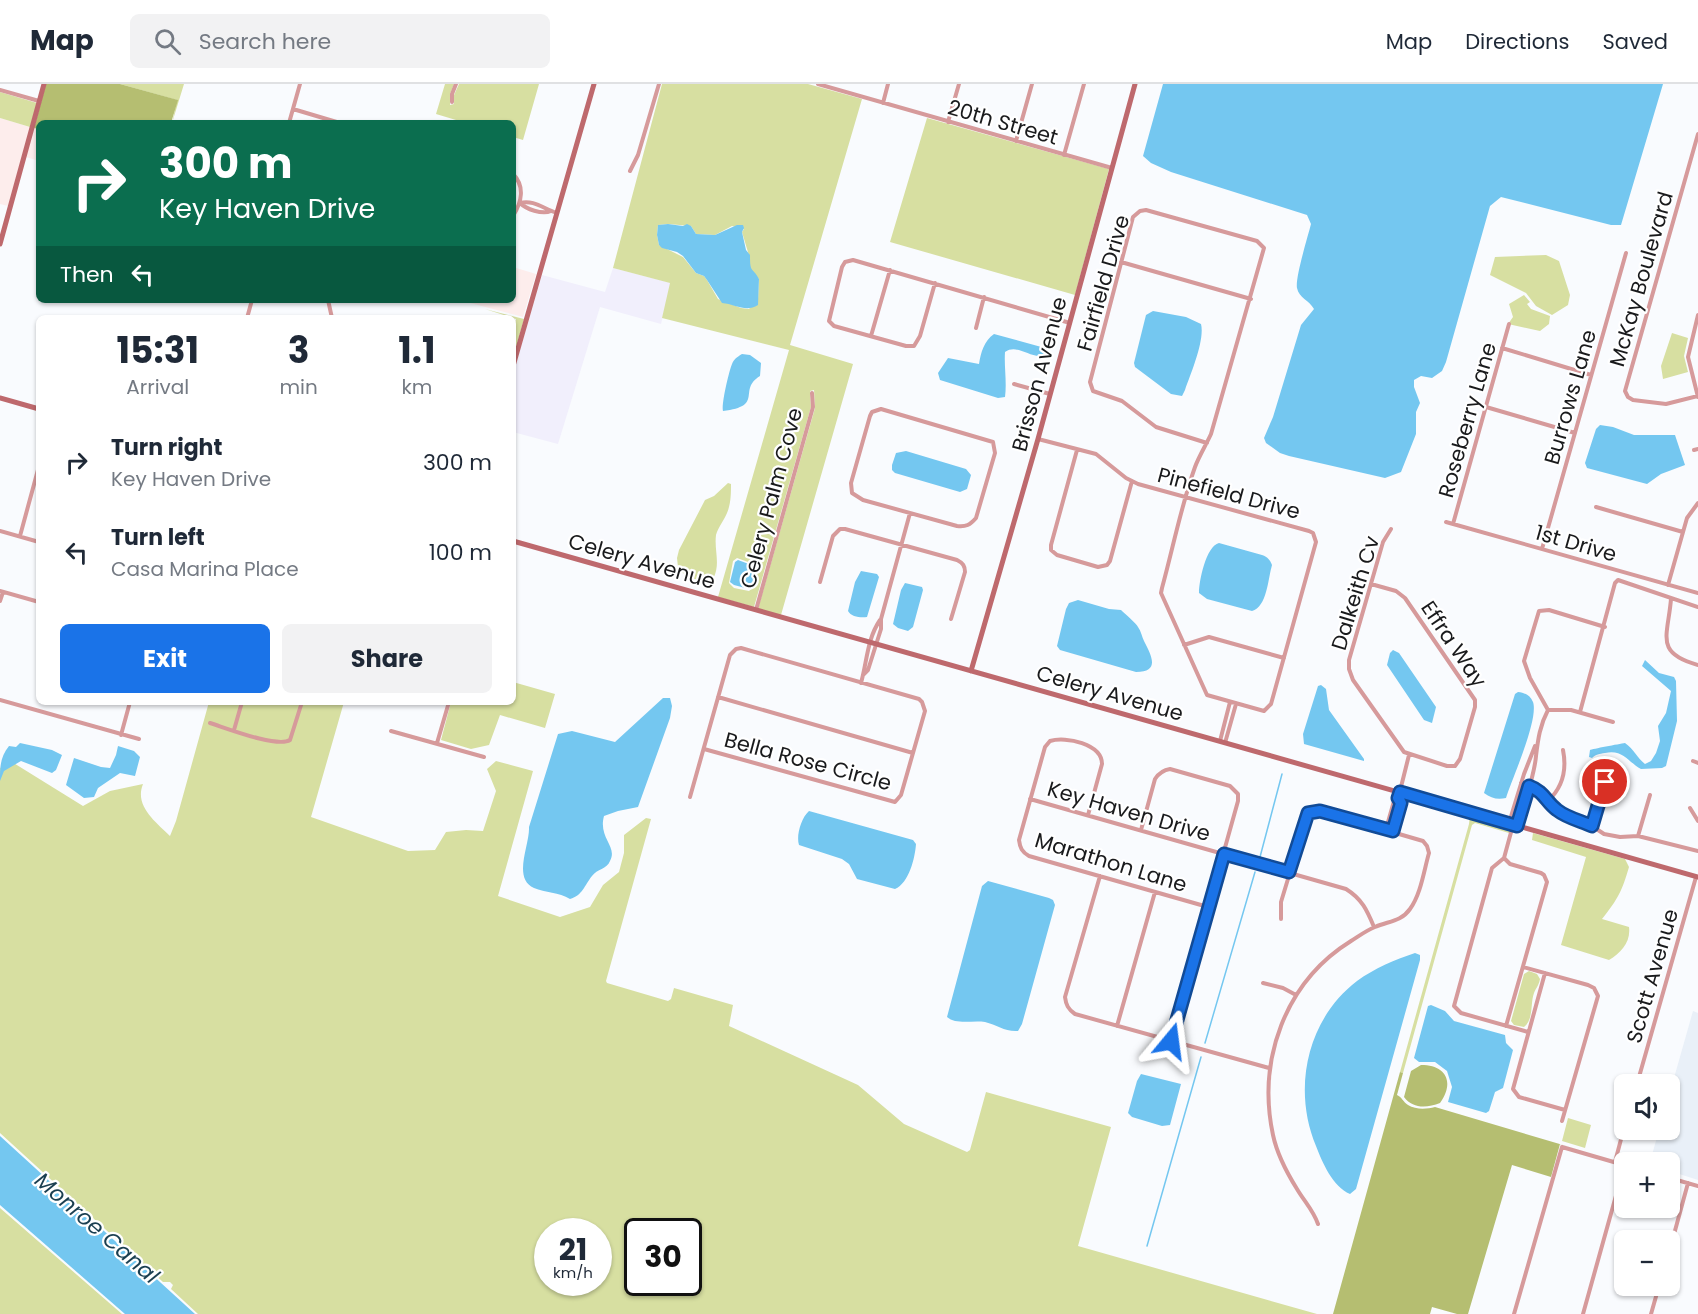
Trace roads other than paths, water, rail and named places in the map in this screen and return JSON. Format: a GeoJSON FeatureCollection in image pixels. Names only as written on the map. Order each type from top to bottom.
{"type":"FeatureCollection","features":[{"type":"Feature","properties":{"kind":"main road"},"geometry":{"type":"LineString","coordinates":[[0,244],[44,84]]}},
{"type":"Feature","properties":{"kind":"main road"},"geometry":{"type":"LineString","coordinates":[[516,355],[554,212],[594,84]]}},
{"type":"Feature","properties":{"kind":"main road","name":"Brisson Avenue"},"geometry":{"type":"LineString","coordinates":[[971,671],[1038,439],[1135,84]]}},
{"type":"Feature","properties":{"kind":"main road"},"geometry":{"type":"LineString","coordinates":[[0,398],[36,408]]}},
{"type":"Feature","properties":{"kind":"main road","name":"Celery Avenue"},"geometry":{"type":"LineString","coordinates":[[516,542],[1223,742],[1399,795],[1697,877]]}},
{"type":"Feature","properties":{"kind":"street"},"geometry":{"type":"LineString","coordinates":[[4,84],[1,90],[39,101]]}},
{"type":"Feature","properties":{"kind":"street"},"geometry":{"type":"LineString","coordinates":[[290,120],[300,84]]}},
{"type":"Feature","properties":{"kind":"street"},"geometry":{"type":"LineString","coordinates":[[452,102],[456,84]]}},
{"type":"Feature","properties":{"kind":"street"},"geometry":{"type":"LineString","coordinates":[[630,171],[638,155],[659,84]]}},
{"type":"Feature","properties":{"kind":"street","name":"20th Street"},"geometry":{"type":"LineString","coordinates":[[818,84],[1112,168]]}},
{"type":"Feature","properties":{"kind":"street"},"geometry":{"type":"LineString","coordinates":[[883,103],[888,84]]}},
{"type":"Feature","properties":{"kind":"street"},"geometry":{"type":"LineString","coordinates":[[948,122],[959,84]]}},
{"type":"Feature","properties":{"kind":"street"},"geometry":{"type":"LineString","coordinates":[[1016,141],[1032,84]]}},
{"type":"Feature","properties":{"kind":"street"},"geometry":{"type":"LineString","coordinates":[[1064,155],[1084,84]]}},
{"type":"Feature","properties":{"kind":"street"},"geometry":{"type":"LineString","coordinates":[[292,109],[330,120]]}},
{"type":"Feature","properties":{"kind":"street","name":"McKay Boulevard"},"geometry":{"type":"LineString","coordinates":[[1698,134],[1625,391],[1628,397],[1639,402],[1666,404],[1698,396]]}},
{"type":"Feature","properties":{"kind":"street"},"geometry":{"type":"LineString","coordinates":[[516,178],[521,184],[520,203],[516,210]]}},
{"type":"Feature","properties":{"kind":"street"},"geometry":{"type":"LineString","coordinates":[[520,203],[526,201],[547,207],[554,212]]}},
{"type":"Feature","properties":{"kind":"street"},"geometry":{"type":"LineString","coordinates":[[520,203],[524,207],[537,211],[554,212]]}},
{"type":"Feature","properties":{"kind":"street"},"geometry":{"type":"LineString","coordinates":[[537,211],[539,205]]}},
{"type":"Feature","properties":{"kind":"street","name":"Fairfield Drive"},"geometry":{"type":"LineString","coordinates":[[1208,442],[1156,427],[1122,401],[1097,393],[1091,386],[1090,382],[1121,262],[1134,217],[1140,211],[1146,210],[1234,234],[1257,241],[1264,248],[1208,442],[1197,464],[1187,497],[1161,593],[1207,695],[1236,704]]}},
{"type":"Feature","properties":{"kind":"street","name":"Burrows Lane"},"geometry":{"type":"LineString","coordinates":[[1542,549],[1626,254]]}},
{"type":"Feature","properties":{"kind":"street"},"geometry":{"type":"LineString","coordinates":[[935,284],[920,336],[914,346],[906,346],[834,326],[829,321],[832,300],[845,262],[853,260],[1070,323]]}},
{"type":"Feature","properties":{"kind":"street"},"geometry":{"type":"LineString","coordinates":[[1121,262],[1251,298]]}},
{"type":"Feature","properties":{"kind":"street"},"geometry":{"type":"LineString","coordinates":[[871,336],[890,270]]}},
{"type":"Feature","properties":{"kind":"street"},"geometry":{"type":"LineString","coordinates":[[976,328],[984,297]]}},
{"type":"Feature","properties":{"kind":"street"},"geometry":{"type":"LineString","coordinates":[[1698,315],[1696,332],[1688,357],[1698,396]]}},
{"type":"Feature","properties":{"kind":"street","name":"Roseberry Lane"},"geometry":{"type":"LineString","coordinates":[[1454,524],[1509,324]]}},
{"type":"Feature","properties":{"kind":"street"},"geometry":{"type":"LineString","coordinates":[[1502,348],[1591,375]]}},
{"type":"Feature","properties":{"kind":"street"},"geometry":{"type":"LineString","coordinates":[[1014,384],[1050,394]]}},
{"type":"Feature","properties":{"kind":"street","name":"Celery Palm Cove"},"geometry":{"type":"LineString","coordinates":[[755,610],[813,407],[812,393]]}},
{"type":"Feature","properties":{"kind":"street"},"geometry":{"type":"LineString","coordinates":[[1486,407],[1575,433]]}},
{"type":"Feature","properties":{"kind":"street"},"geometry":{"type":"LineString","coordinates":[[881,409],[989,440],[995,447],[972,523],[964,527],[957,526],[910,513],[862,500],[852,493],[851,488],[870,416],[876,410],[881,409]]}},
{"type":"Feature","properties":{"kind":"street","name":"Pinefield Drive"},"geometry":{"type":"LineString","coordinates":[[1038,439],[1096,454],[1132,481],[1313,533],[1316,542],[1271,704],[1268,709],[1259,710],[1236,704]]}},
{"type":"Feature","properties":{"kind":"street"},"geometry":{"type":"LineString","coordinates":[[1077,450],[1051,545],[1053,553],[1098,567],[1107,565],[1132,481]]}},
{"type":"Feature","properties":{"kind":"street"},"geometry":{"type":"LineString","coordinates":[[20,537],[36,477]]}},
{"type":"Feature","properties":{"kind":"street"},"geometry":{"type":"LineString","coordinates":[[1668,585],[1683,532],[1692,510],[1698,503]]}},
{"type":"Feature","properties":{"kind":"street"},"geometry":{"type":"LineString","coordinates":[[1596,507],[1683,532]]}},
{"type":"Feature","properties":{"kind":"street"},"geometry":{"type":"LineString","coordinates":[[861,683],[868,669],[873,644],[881,629],[881,619],[910,513]]}},
{"type":"Feature","properties":{"kind":"street","name":"1st Drive"},"geometry":{"type":"LineString","coordinates":[[1446,522],[1698,593]]}},
{"type":"Feature","properties":{"kind":"street"},"geometry":{"type":"LineString","coordinates":[[820,582],[833,536],[840,529],[902,544],[962,562],[965,572],[951,619]]}},
{"type":"Feature","properties":{"kind":"street","name":"Dalkeith Cv"},"geometry":{"type":"LineString","coordinates":[[1391,529],[1383,542],[1349,660],[1349,669],[1353,680],[1400,748],[1409,755]]}},
{"type":"Feature","properties":{"kind":"street"},"geometry":{"type":"LineString","coordinates":[[0,531],[36,541]]}},
{"type":"Feature","properties":{"kind":"street"},"geometry":{"type":"LineString","coordinates":[[1580,712],[1605,627],[1615,583],[1618,580],[1698,607]]}},
{"type":"Feature","properties":{"kind":"street","name":"Effra Way"},"geometry":{"type":"LineString","coordinates":[[1371,584],[1396,591],[1405,598],[1475,701],[1460,759],[1456,765],[1449,766],[1409,755]]}},
{"type":"Feature","properties":{"kind":"street"},"geometry":{"type":"LineString","coordinates":[[0,601],[1,591],[36,601]]}},
{"type":"Feature","properties":{"kind":"street"},"geometry":{"type":"LineString","coordinates":[[1671,599],[1667,634],[1668,647],[1675,656],[1698,665]]}},
{"type":"Feature","properties":{"kind":"street"},"geometry":{"type":"LineString","coordinates":[[1548,710],[1530,678],[1524,661],[1539,611],[1549,610],[1605,627]]}},
{"type":"Feature","properties":{"kind":"street"},"geometry":{"type":"LineString","coordinates":[[1184,645],[1209,637],[1284,658]]}},
{"type":"Feature","properties":{"kind":"street","name":"Bella Rose Circle"},"geometry":{"type":"LineString","coordinates":[[690,797],[730,655],[736,649],[741,648],[922,702],[925,711],[901,795],[895,802],[704,749]]}},
{"type":"Feature","properties":{"kind":"street"},"geometry":{"type":"LineString","coordinates":[[718,697],[913,753]]}},
{"type":"Feature","properties":{"kind":"street"},"geometry":{"type":"LineString","coordinates":[[0,700],[139,739]]}},
{"type":"Feature","properties":{"kind":"street"},"geometry":{"type":"LineString","coordinates":[[1223,742],[1230,702]]}},
{"type":"Feature","properties":{"kind":"street"},"geometry":{"type":"LineString","coordinates":[[1223,742],[1236,704]]}},
{"type":"Feature","properties":{"kind":"street"},"geometry":{"type":"LineString","coordinates":[[121,735],[129,705]]}},
{"type":"Feature","properties":{"kind":"street"},"geometry":{"type":"LineString","coordinates":[[234,730],[241,705]]}},
{"type":"Feature","properties":{"kind":"street"},"geometry":{"type":"LineString","coordinates":[[210,723],[274,742],[287,743],[290,741],[301,705]]}},
{"type":"Feature","properties":{"kind":"street"},"geometry":{"type":"LineString","coordinates":[[437,743],[448,705]]}},
{"type":"Feature","properties":{"kind":"street"},"geometry":{"type":"LineString","coordinates":[[1548,710],[1564,709],[1613,722]]}},
{"type":"Feature","properties":{"kind":"street"},"geometry":{"type":"LineString","coordinates":[[1513,825],[1529,786],[1541,725],[1548,710]]}},
{"type":"Feature","properties":{"kind":"street"},"geometry":{"type":"LineString","coordinates":[[392,731],[484,757]]}},
{"type":"Feature","properties":{"kind":"street","name":"Marathon Lane"},"geometry":{"type":"LineString","coordinates":[[1088,815],[1102,757],[1094,748],[1062,738],[1050,741],[1045,747],[1019,840],[1023,853],[1208,907]]}},
{"type":"Feature","properties":{"kind":"street"},"geometry":{"type":"LineString","coordinates":[[1528,1032],[1461,1013],[1454,1006],[1454,1000],[1492,868],[1504,858],[1521,783],[1536,746]]}},
{"type":"Feature","properties":{"kind":"street"},"geometry":{"type":"LineString","coordinates":[[1548,801],[1560,789],[1562,783],[1563,750]]}},
{"type":"Feature","properties":{"kind":"street"},"geometry":{"type":"LineString","coordinates":[[1386,829],[1394,801],[1399,795],[1409,755]]}},
{"type":"Feature","properties":{"kind":"street"},"geometry":{"type":"LineString","coordinates":[[1141,830],[1155,779],[1159,773],[1170,769],[1230,786],[1238,794],[1224,854],[1171,1041]]}},
{"type":"Feature","properties":{"kind":"street"},"geometry":{"type":"LineString","coordinates":[[1592,826],[1605,782]]}},
{"type":"Feature","properties":{"kind":"street"},"geometry":{"type":"LineString","coordinates":[[1521,783],[1540,790],[1561,813],[1592,826],[1604,834],[1620,837],[1638,836],[1698,851]]}},
{"type":"Feature","properties":{"kind":"street"},"geometry":{"type":"LineString","coordinates":[[1393,831],[1401,803],[1399,795]]}},
{"type":"Feature","properties":{"kind":"street"},"geometry":{"type":"LineString","coordinates":[[1638,836],[1650,795]]}},
{"type":"Feature","properties":{"kind":"street","name":"Key Haven Drive"},"geometry":{"type":"LineString","coordinates":[[1030,799],[1346,889],[1364,904],[1374,927]]}},
{"type":"Feature","properties":{"kind":"street"},"geometry":{"type":"LineString","coordinates":[[1690,808],[1698,821]]}},
{"type":"Feature","properties":{"kind":"street"},"geometry":{"type":"LineString","coordinates":[[1281,919],[1281,902],[1308,813],[1320,811],[1386,829],[1423,841],[1427,846],[1429,853],[1411,908],[1395,921],[1374,927],[1329,957],[1296,995],[1280,1028],[1269,1068],[1269,1103],[1273,1136],[1284,1164],[1298,1191],[1314,1212],[1318,1224]]}},
{"type":"Feature","properties":{"kind":"street"},"geometry":{"type":"LineString","coordinates":[[1504,858],[1510,864],[1544,875],[1547,882],[1506,1026]]}},
{"type":"Feature","properties":{"kind":"street"},"geometry":{"type":"LineString","coordinates":[[1100,876],[1065,997],[1069,1010],[1075,1014],[1269,1068]]}},
{"type":"Feature","properties":{"kind":"street","name":"Scott Avenue"},"geometry":{"type":"LineString","coordinates":[[1640,1074],[1697,877]]}},
{"type":"Feature","properties":{"kind":"street"},"geometry":{"type":"LineString","coordinates":[[1117,1026],[1155,892]]}},
{"type":"Feature","properties":{"kind":"street"},"geometry":{"type":"LineString","coordinates":[[1523,967],[1594,988],[1598,996],[1562,1120]]}},
{"type":"Feature","properties":{"kind":"street"},"geometry":{"type":"LineString","coordinates":[[1545,973],[1513,1083],[1515,1094],[1519,1097],[1565,1110]]}},
{"type":"Feature","properties":{"kind":"street"},"geometry":{"type":"LineString","coordinates":[[1263,983],[1283,988],[1296,995]]}},
{"type":"Feature","properties":{"kind":"street"},"geometry":{"type":"LineString","coordinates":[[1514,1314],[1562,1147],[1614,1162]]}},
{"type":"Feature","properties":{"kind":"street"},"geometry":{"type":"LineString","coordinates":[[1680,1181],[1698,1186]]}},
{"type":"Feature","properties":{"kind":"street"},"geometry":{"type":"LineString","coordinates":[[1675,1230],[1688,1183]]}},
{"type":"Feature","properties":{"kind":"street"},"geometry":{"type":"LineString","coordinates":[[1583,1314],[1614,1202]]}},
{"type":"Feature","properties":{"kind":"street"},"geometry":{"type":"LineString","coordinates":[[1651,1314],[1656,1296]]}},
{"type":"Feature","properties":{"kind":"water"},"geometry":{"type":"Polygon","coordinates":[[[1163,84],[1663,84],[1621,225],[1611,225],[1501,197],[1490,206],[1446,362],[1442,371],[1432,378],[1421,376],[1414,380],[1420,403],[1416,412],[1416,434],[1401,472],[1385,478],[1289,456],[1280,453],[1266,443],[1264,438],[1273,417],[1301,325],[1314,309],[1297,288],[1311,224],[1307,215],[1171,172],[1151,163],[1143,156],[1163,84]]]}},
{"type":"Feature","properties":{"kind":"water"},"geometry":{"type":"Polygon","coordinates":[[[687,224],[696,234],[715,235],[737,225],[743,225],[742,232],[746,250],[750,255],[751,268],[759,279],[758,305],[745,308],[722,303],[704,276],[696,273],[683,256],[659,245],[658,225],[683,226],[687,224]]]}},
{"type":"Feature","properties":{"kind":"water"},"geometry":{"type":"Polygon","coordinates":[[[1153,311],[1186,317],[1201,324],[1199,347],[1182,396],[1171,394],[1135,367],[1134,363],[1146,315],[1153,311]]]}},
{"type":"Feature","properties":{"kind":"water"},"geometry":{"type":"Polygon","coordinates":[[[994,334],[1045,348],[1045,355],[1035,355],[1015,349],[1005,352],[1005,397],[998,398],[940,380],[938,373],[948,358],[979,364],[984,347],[994,334]]]}},
{"type":"Feature","properties":{"kind":"water"},"geometry":{"type":"Polygon","coordinates":[[[742,354],[750,355],[761,363],[760,376],[750,387],[749,397],[743,405],[736,409],[723,411],[724,395],[733,362],[742,354]]]}},
{"type":"Feature","properties":{"kind":"water"},"geometry":{"type":"Polygon","coordinates":[[[1600,425],[1634,435],[1675,435],[1685,465],[1661,474],[1647,484],[1587,468],[1585,463],[1596,429],[1600,425]]]}},
{"type":"Feature","properties":{"kind":"water"},"geometry":{"type":"Polygon","coordinates":[[[906,451],[966,469],[971,475],[967,489],[960,492],[895,473],[892,465],[896,453],[906,451]]]}},
{"type":"Feature","properties":{"kind":"water"},"geometry":{"type":"Polygon","coordinates":[[[1219,543],[1262,555],[1272,565],[1264,598],[1261,604],[1252,611],[1207,599],[1199,593],[1207,557],[1210,550],[1219,543]]]}},
{"type":"Feature","properties":{"kind":"water"},"geometry":{"type":"Polygon","coordinates":[[[738,560],[757,567],[749,589],[730,582],[735,562],[738,560]]]}},
{"type":"Feature","properties":{"kind":"water"},"geometry":{"type":"Polygon","coordinates":[[[861,571],[877,574],[879,577],[867,617],[854,616],[848,611],[855,582],[861,571]]]}},
{"type":"Feature","properties":{"kind":"water"},"geometry":{"type":"Polygon","coordinates":[[[905,583],[922,587],[923,590],[913,627],[908,631],[893,624],[901,590],[905,583]]]}},
{"type":"Feature","properties":{"kind":"water"},"geometry":{"type":"Polygon","coordinates":[[[1078,600],[1121,610],[1133,621],[1140,630],[1151,657],[1152,662],[1149,669],[1136,672],[1060,650],[1057,646],[1066,609],[1069,603],[1078,600]]]}},
{"type":"Feature","properties":{"kind":"water"},"geometry":{"type":"Polygon","coordinates":[[[1393,650],[1399,653],[1436,707],[1432,723],[1424,720],[1387,665],[1393,650]]]}},
{"type":"Feature","properties":{"kind":"water"},"geometry":{"type":"Polygon","coordinates":[[[1645,660],[1659,673],[1674,677],[1676,681],[1677,721],[1666,766],[1641,769],[1621,754],[1611,752],[1589,757],[1590,750],[1625,743],[1645,764],[1651,761],[1656,753],[1660,741],[1658,726],[1666,713],[1671,691],[1642,666],[1645,660]]]}},
{"type":"Feature","properties":{"kind":"water"},"geometry":{"type":"Polygon","coordinates":[[[1321,685],[1326,689],[1329,710],[1364,761],[1304,744],[1303,734],[1318,686],[1321,685]]]}},
{"type":"Feature","properties":{"kind":"water"},"geometry":{"type":"Polygon","coordinates":[[[1518,692],[1527,695],[1533,702],[1532,722],[1506,798],[1494,798],[1484,793],[1515,694],[1518,692]]]}},
{"type":"Feature","properties":{"kind":"water"},"geometry":{"type":"Polygon","coordinates":[[[663,698],[670,698],[672,706],[670,718],[638,807],[604,816],[604,830],[612,851],[609,864],[594,874],[581,893],[570,899],[534,888],[524,877],[523,869],[529,827],[558,734],[572,731],[615,742],[663,698]]]}},
{"type":"Feature","properties":{"kind":"water"},"geometry":{"type":"Polygon","coordinates":[[[20,743],[52,750],[62,755],[56,770],[52,773],[21,761],[4,771],[0,781],[0,767],[4,754],[9,746],[16,747],[20,743]]]}},
{"type":"Feature","properties":{"kind":"water"},"geometry":{"type":"Polygon","coordinates":[[[118,746],[134,751],[140,757],[135,776],[120,773],[98,788],[94,797],[84,798],[66,785],[74,758],[110,768],[118,746]]]}},
{"type":"Feature","properties":{"kind":"water"},"geometry":{"type":"Polygon","coordinates":[[[809,811],[913,840],[916,844],[908,876],[895,889],[857,879],[849,864],[842,859],[799,845],[800,827],[809,811]]]}},
{"type":"Feature","properties":{"kind":"water"},"geometry":{"type":"Polygon","coordinates":[[[988,881],[1049,898],[1055,905],[1022,1024],[1018,1031],[985,1022],[960,1022],[947,1017],[982,886],[988,881]]]}},
{"type":"Feature","properties":{"kind":"water"},"geometry":{"type":"Polygon","coordinates":[[[1415,953],[1420,955],[1420,960],[1356,1189],[1350,1194],[1338,1186],[1329,1173],[1318,1152],[1309,1124],[1305,1102],[1305,1079],[1309,1056],[1326,1015],[1340,997],[1371,972],[1415,953]]]}},
{"type":"Feature","properties":{"kind":"water"},"geometry":{"type":"Polygon","coordinates":[[[1431,1005],[1445,1011],[1454,1021],[1505,1035],[1506,1043],[1513,1050],[1503,1088],[1495,1092],[1489,1111],[1486,1113],[1448,1102],[1452,1087],[1447,1071],[1435,1062],[1419,1062],[1414,1058],[1428,1006],[1431,1005]]]}},
{"type":"Feature","properties":{"kind":"water"},"geometry":{"type":"Polygon","coordinates":[[[1141,1074],[1181,1084],[1170,1125],[1162,1126],[1132,1117],[1128,1113],[1141,1074]]]}},
{"type":"Feature","properties":{"kind":"water","name":"Monroe Canal"},"geometry":{"type":"Polygon","coordinates":[[[0,1136],[195,1314],[125,1314],[0,1205],[0,1136]]]}},
{"type":"Feature","properties":{"kind":"waterway"},"geometry":{"type":"LineString","coordinates":[[1260,857],[1282,774]]}},
{"type":"Feature","properties":{"kind":"waterway"},"geometry":{"type":"LineString","coordinates":[[1205,1043],[1255,872]]}},
{"type":"Feature","properties":{"kind":"waterway"},"geometry":{"type":"LineString","coordinates":[[1147,1246],[1201,1057]]}}]}
